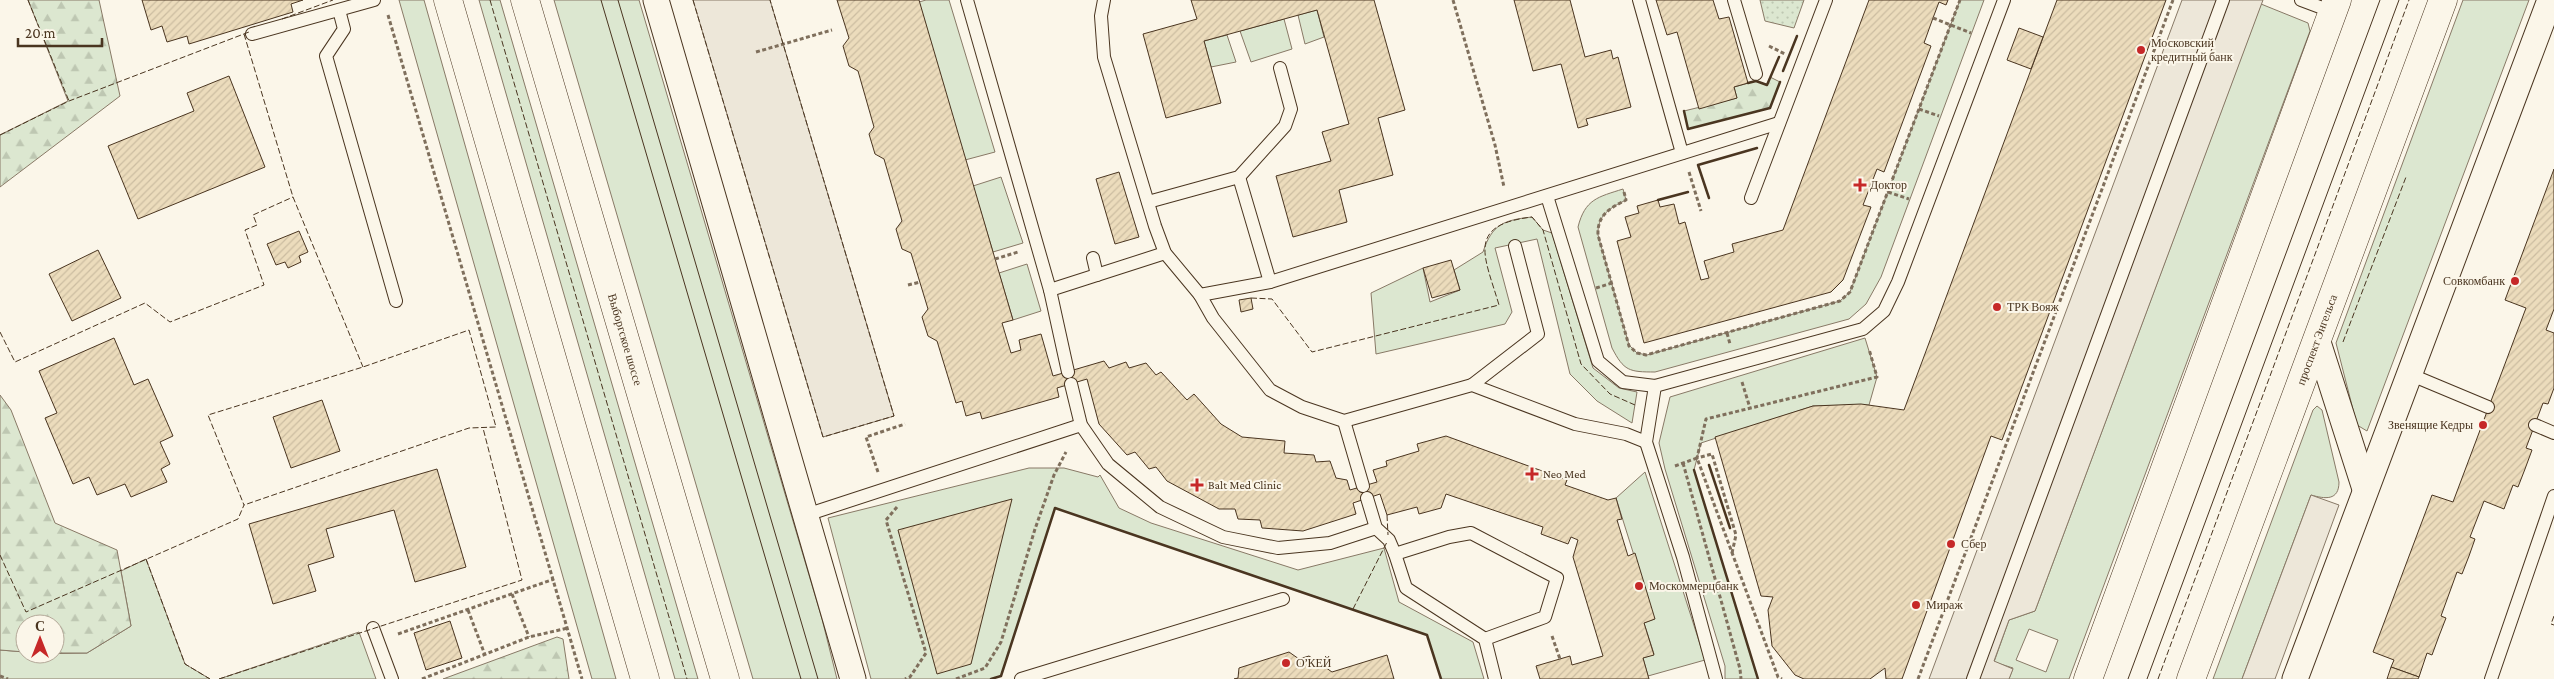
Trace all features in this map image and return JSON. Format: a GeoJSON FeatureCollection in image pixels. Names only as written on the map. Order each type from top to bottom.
{"type":"FeatureCollection","features":[{"type":"Feature","properties":{"kind":"main road"},"geometry":{"type":"LineString","coordinates":[[448,0],[645,679]]}},
{"type":"Feature","properties":{"kind":"main road","name":"Выборгское шоссе"},"geometry":{"type":"LineString","coordinates":[[525,0],[725,679]]}},
{"type":"Feature","properties":{"kind":"main road","name":"проспект Энгельса"},"geometry":{"type":"LineString","coordinates":[[2191,679],[2443,0]]}},
{"type":"Feature","properties":{"kind":"main road"},"geometry":{"type":"LineString","coordinates":[[2088,679],[2335,6]]}},
{"type":"Feature","properties":{"kind":"street"},"geometry":{"type":"LineString","coordinates":[[656,0],[853,679]]}},
{"type":"Feature","properties":{"kind":"street"},"geometry":{"type":"LineString","coordinates":[[2295,679],[2409,374],[2549,17]]}},
{"type":"Feature","properties":{"kind":"street"},"geometry":{"type":"LineString","coordinates":[[2317,339],[2366,489]]}},
{"type":"Feature","properties":{"kind":"lane"},"geometry":{"type":"LineString","coordinates":[[252,34],[374,0]]}},
{"type":"Feature","properties":{"kind":"lane"},"geometry":{"type":"LineString","coordinates":[[967,0],[1050,290],[1080,425],[1108,464],[1160,507],[1223,537],[1278,548],[1330,543],[1376,528]]}},
{"type":"Feature","properties":{"kind":"lane"},"geometry":{"type":"LineString","coordinates":[[1104,0],[1102,16],[1104,56],[1165,253],[1200,295],[1213,318],[1270,390],[1302,407],[1344,421],[1472,386],[1538,334],[1515,246]]}},
{"type":"Feature","properties":{"kind":"lane"},"geometry":{"type":"LineString","coordinates":[[1639,0],[1682,152]]}},
{"type":"Feature","properties":{"kind":"lane"},"geometry":{"type":"LineString","coordinates":[[1734,0],[1756,74]]}},
{"type":"Feature","properties":{"kind":"lane"},"geometry":{"type":"LineString","coordinates":[[1751,198],[1826,0]]}},
{"type":"Feature","properties":{"kind":"lane"},"geometry":{"type":"LineString","coordinates":[[1547,196],[1598,361],[1624,382],[1655,386],[1862,329],[1884,311],[1898,282],[2004,0]]}},
{"type":"Feature","properties":{"kind":"lane"},"geometry":{"type":"LineString","coordinates":[[1974,679],[2223,0]]}},
{"type":"Feature","properties":{"kind":"lane"},"geometry":{"type":"LineString","coordinates":[[2301,0],[2335,6]]}},
{"type":"Feature","properties":{"kind":"lane"},"geometry":{"type":"LineString","coordinates":[[339,10],[344,29],[326,56],[396,302]]}},
{"type":"Feature","properties":{"kind":"lane"},"geometry":{"type":"LineString","coordinates":[[1148,202],[1239,177],[1285,126],[1291,109],[1280,68]]}},
{"type":"Feature","properties":{"kind":"lane"},"geometry":{"type":"LineString","coordinates":[[1200,295],[1270,282],[1779,123]]}},
{"type":"Feature","properties":{"kind":"lane"},"geometry":{"type":"LineString","coordinates":[[1239,177],[1270,282]]}},
{"type":"Feature","properties":{"kind":"lane"},"geometry":{"type":"LineString","coordinates":[[1050,290],[1165,253]]}},
{"type":"Feature","properties":{"kind":"lane"},"geometry":{"type":"LineString","coordinates":[[1093,258],[1097,275]]}},
{"type":"Feature","properties":{"kind":"lane"},"geometry":{"type":"LineString","coordinates":[[2409,374],[2488,407]]}},
{"type":"Feature","properties":{"kind":"lane"},"geometry":{"type":"LineString","coordinates":[[1472,386],[1575,424],[1626,434],[1646,442]]}},
{"type":"Feature","properties":{"kind":"lane"},"geometry":{"type":"LineString","coordinates":[[1655,386],[1646,442],[1683,557],[1716,679]]}},
{"type":"Feature","properties":{"kind":"lane"},"geometry":{"type":"LineString","coordinates":[[1344,421],[1376,528],[1388,540],[1395,554],[1406,588],[1485,639],[1495,679]]}},
{"type":"Feature","properties":{"kind":"lane"},"geometry":{"type":"LineString","coordinates":[[806,515],[1080,425]]}},
{"type":"Feature","properties":{"kind":"lane"},"geometry":{"type":"LineString","coordinates":[[2535,425],[2554,433]]}},
{"type":"Feature","properties":{"kind":"lane"},"geometry":{"type":"LineString","coordinates":[[2501,679],[2493,673],[2554,496]]}},
{"type":"Feature","properties":{"kind":"lane"},"geometry":{"type":"LineString","coordinates":[[1395,554],[1449,537],[1471,533],[1557,578],[1546,617],[1485,639]]}},
{"type":"Feature","properties":{"kind":"lane"},"geometry":{"type":"LineString","coordinates":[[1021,679],[1283,599]]}},
{"type":"Feature","properties":{"kind":"lane"},"geometry":{"type":"LineString","coordinates":[[373,628],[392,679]]}},
{"type":"Feature","properties":{"kind":"path"},"geometry":{"type":"LineString","coordinates":[[1453,0],[1495,145],[1508,208]]}},
{"type":"Feature","properties":{"kind":"path"},"geometry":{"type":"LineString","coordinates":[[1626,200],[1603,215],[1598,224],[1598,235],[1630,346],[1637,352],[1646,355],[1840,301],[1850,292],[1960,0]]}},
{"type":"Feature","properties":{"kind":"path"},"geometry":{"type":"LineString","coordinates":[[1918,679],[2173,0]]}},
{"type":"Feature","properties":{"kind":"path"},"geometry":{"type":"LineString","coordinates":[[386,10],[582,679]]}},
{"type":"Feature","properties":{"kind":"path"},"geometry":{"type":"LineString","coordinates":[[1933,18],[1972,33]]}},
{"type":"Feature","properties":{"kind":"path"},"geometry":{"type":"LineString","coordinates":[[756,52],[832,30]]}},
{"type":"Feature","properties":{"kind":"path"},"geometry":{"type":"LineString","coordinates":[[1919,109],[1940,117]]}},
{"type":"Feature","properties":{"kind":"path"},"geometry":{"type":"LineString","coordinates":[[1688,168],[1701,211]]}},
{"type":"Feature","properties":{"kind":"path"},"geometry":{"type":"LineString","coordinates":[[1888,192],[1910,199]]}},
{"type":"Feature","properties":{"kind":"path"},"geometry":{"type":"LineString","coordinates":[[908,285],[920,282]]}},
{"type":"Feature","properties":{"kind":"path"},"geometry":{"type":"LineString","coordinates":[[1595,288],[1612,283]]}},
{"type":"Feature","properties":{"kind":"path"},"geometry":{"type":"LineString","coordinates":[[1782,679],[1778,677],[1697,458],[1706,419],[1877,377],[1862,329]]}},
{"type":"Feature","properties":{"kind":"path"},"geometry":{"type":"LineString","coordinates":[[1727,333],[1732,351]]}},
{"type":"Feature","properties":{"kind":"path"},"geometry":{"type":"LineString","coordinates":[[1737,364],[1750,408]]}},
{"type":"Feature","properties":{"kind":"path"},"geometry":{"type":"LineString","coordinates":[[883,489],[866,437],[905,424]]}},
{"type":"Feature","properties":{"kind":"path"},"geometry":{"type":"LineString","coordinates":[[956,679],[985,668],[1001,642],[1035,529],[1054,476],[1080,425]]}},
{"type":"Feature","properties":{"kind":"path"},"geometry":{"type":"LineString","coordinates":[[1656,472],[1712,454],[1736,535],[1732,552]]}},
{"type":"Feature","properties":{"kind":"path"},"geometry":{"type":"LineString","coordinates":[[1683,463],[1740,669],[1740,679]]}},
{"type":"Feature","properties":{"kind":"path"},"geometry":{"type":"LineString","coordinates":[[905,679],[910,677],[926,653],[886,520],[920,477]]}},
{"type":"Feature","properties":{"kind":"path"},"geometry":{"type":"LineString","coordinates":[[378,641],[554,579]]}},
{"type":"Feature","properties":{"kind":"path"},"geometry":{"type":"LineString","coordinates":[[512,594],[529,637]]}},
{"type":"Feature","properties":{"kind":"path"},"geometry":{"type":"LineString","coordinates":[[468,610],[485,655]]}},
{"type":"Feature","properties":{"kind":"path"},"geometry":{"type":"LineString","coordinates":[[422,679],[529,637],[568,628]]}},
{"type":"Feature","properties":{"kind":"path"},"geometry":{"type":"LineString","coordinates":[[0,676],[8,679]]}},
{"type":"Feature","properties":{"kind":"green space"},"geometry":{"type":"Polygon","coordinates":[[[28,0],[99,0],[120,96],[0,187],[0,135],[68,101],[28,0]]]}},
{"type":"Feature","properties":{"kind":"green space"},"geometry":{"type":"Polygon","coordinates":[[[399,0],[424,0],[616,679],[592,679],[399,0]]]}},
{"type":"Feature","properties":{"kind":"green space"},"geometry":{"type":"Polygon","coordinates":[[[479,0],[500,0],[698,679],[675,679],[479,0]]]}},
{"type":"Feature","properties":{"kind":"green space"},"geometry":{"type":"Polygon","coordinates":[[[554,0],[639,0],[822,619],[837,679],[753,679],[554,0]]]}},
{"type":"Feature","properties":{"kind":"green space"},"geometry":{"type":"Polygon","coordinates":[[[926,0],[949,0],[995,152],[965,160],[919,2],[926,0]]]}},
{"type":"Feature","properties":{"kind":"green space"},"geometry":{"type":"Polygon","coordinates":[[[1760,0],[1804,0],[1794,28],[1765,21],[1760,0]]]}},
{"type":"Feature","properties":{"kind":"green space"},"geometry":{"type":"Polygon","coordinates":[[[1960,0],[1984,0],[1881,277],[1866,304],[1849,319],[1655,372],[1633,370],[1624,366],[1612,348],[1578,227],[1584,210],[1594,200],[1623,189],[1626,200],[1610,209],[1602,217],[1598,228],[1598,235],[1629,345],[1637,353],[1647,355],[1840,301],[1850,292],[1960,0]]]}},
{"type":"Feature","properties":{"kind":"green space"},"geometry":{"type":"Polygon","coordinates":[[[2463,0],[2529,0],[2367,431],[2357,425],[2336,343],[2463,0]]]}},
{"type":"Feature","properties":{"kind":"green space"},"geometry":{"type":"Polygon","coordinates":[[[2261,4],[2308,23],[2310,31],[2069,679],[2009,679],[2013,668],[1994,662],[2009,620],[2035,611],[2261,4]],[[2029,629],[2016,660],[2046,672],[2058,640],[2029,629]]]}},
{"type":"Feature","properties":{"kind":"green space"},"geometry":{"type":"Polygon","coordinates":[[[1317,10],[1324,37],[1305,44],[1298,15],[1317,10]]]}},
{"type":"Feature","properties":{"kind":"green space"},"geometry":{"type":"Polygon","coordinates":[[[1284,19],[1292,49],[1251,62],[1240,31],[1284,19]]]}},
{"type":"Feature","properties":{"kind":"green space"},"geometry":{"type":"Polygon","coordinates":[[[1227,35],[1236,62],[1211,67],[1204,41],[1227,35]]]}},
{"type":"Feature","properties":{"kind":"green space"},"geometry":{"type":"Polygon","coordinates":[[[1770,77],[1780,82],[1770,108],[1688,129],[1684,111],[1737,98],[1734,87],[1756,81],[1767,85],[1770,77]]]}},
{"type":"Feature","properties":{"kind":"green space"},"geometry":{"type":"Polygon","coordinates":[[[1001,177],[1023,243],[993,252],[973,186],[1001,177]]]}},
{"type":"Feature","properties":{"kind":"green space"},"geometry":{"type":"Polygon","coordinates":[[[1532,217],[1543,230],[1552,233],[1593,368],[1619,388],[1637,392],[1632,423],[1597,401],[1570,374],[1537,239],[1495,248],[1512,312],[1505,324],[1376,354],[1371,293],[1423,268],[1430,302],[1460,290],[1454,270],[1483,252],[1491,235],[1500,225],[1532,217]]]}},
{"type":"Feature","properties":{"kind":"green space"},"geometry":{"type":"Polygon","coordinates":[[[1027,264],[1041,311],[1013,320],[999,273],[1027,264]]]}},
{"type":"Feature","properties":{"kind":"green space"},"geometry":{"type":"Polygon","coordinates":[[[1865,338],[1877,377],[1869,405],[1813,406],[1701,443],[1694,470],[1758,679],[1725,679],[1725,666],[1665,469],[1659,443],[1670,397],[1865,338]]]}},
{"type":"Feature","properties":{"kind":"green space"},"geometry":{"type":"Polygon","coordinates":[[[0,395],[11,410],[55,523],[117,550],[131,626],[87,653],[65,653],[65,614],[15,614],[15,651],[0,650],[0,395]]]}},
{"type":"Feature","properties":{"kind":"green space"},"geometry":{"type":"Polygon","coordinates":[[[2317,406],[2322,410],[2339,482],[2337,493],[2326,498],[2311,495],[2242,679],[2213,679],[2313,410],[2317,406]]]}},
{"type":"Feature","properties":{"kind":"green space"},"geometry":{"type":"Polygon","coordinates":[[[1029,468],[1064,468],[1098,477],[1100,475],[1119,508],[1151,523],[1298,570],[1384,548],[1399,602],[1473,642],[1484,679],[1441,679],[1427,635],[1055,508],[1001,676],[991,679],[871,679],[828,518],[1029,468]]]}},
{"type":"Feature","properties":{"kind":"green space"},"geometry":{"type":"Polygon","coordinates":[[[1645,472],[1705,660],[1648,676],[1643,658],[1654,654],[1644,623],[1654,619],[1616,498],[1645,472]]]}},
{"type":"Feature","properties":{"kind":"green space"},"geometry":{"type":"Polygon","coordinates":[[[146,559],[185,664],[210,679],[0,679],[0,650],[15,651],[15,664],[65,664],[65,653],[87,653],[131,626],[121,571],[146,559]]]}},
{"type":"Feature","properties":{"kind":"green space"},"geometry":{"type":"Polygon","coordinates":[[[359,632],[376,679],[219,679],[359,632]]]}},
{"type":"Feature","properties":{"kind":"green space"},"geometry":{"type":"Polygon","coordinates":[[[557,637],[563,639],[569,679],[443,679],[557,637]]]}},
{"type":"Feature","properties":{"kind":"shaded area"},"geometry":{"type":"Polygon","coordinates":[[[693,0],[770,0],[894,416],[823,437],[693,0]]]}},
{"type":"Feature","properties":{"kind":"shaded area"},"geometry":{"type":"Polygon","coordinates":[[[2182,0],[2263,0],[2035,611],[2009,620],[1994,661],[2013,669],[2009,679],[1929,679],[2182,0]]]}},
{"type":"Feature","properties":{"kind":"shaded area"},"geometry":{"type":"Polygon","coordinates":[[[2311,495],[2339,505],[2275,679],[2242,679],[2311,495]]]}},
{"type":"Feature","properties":{"kind":"building"},"geometry":{"type":"Polygon","coordinates":[[[142,0],[303,0],[291,4],[293,12],[189,44],[187,36],[167,42],[162,26],[151,30],[142,0]]]}},
{"type":"Feature","properties":{"kind":"building"},"geometry":{"type":"Polygon","coordinates":[[[837,0],[919,0],[1013,320],[1002,323],[1011,353],[1021,350],[1019,340],[1041,334],[1053,376],[1104,361],[1109,368],[1126,362],[1129,368],[1146,363],[1156,375],[1161,372],[1187,400],[1194,394],[1221,424],[1242,437],[1285,441],[1284,453],[1314,455],[1316,462],[1330,461],[1336,478],[1347,480],[1350,490],[1377,482],[1373,470],[1387,466],[1386,461],[1419,451],[1417,444],[1446,436],[1567,480],[1565,485],[1608,500],[1616,498],[1622,519],[1617,520],[1628,556],[1635,553],[1655,619],[1644,623],[1654,655],[1643,658],[1649,679],[1540,679],[1536,666],[1570,656],[1572,665],[1603,656],[1573,557],[1578,540],[1571,537],[1568,544],[1541,534],[1543,527],[1446,494],[1441,508],[1419,514],[1417,507],[1387,515],[1380,494],[1353,503],[1356,514],[1303,531],[1262,528],[1260,520],[1238,519],[1235,509],[1219,509],[1167,481],[1156,467],[1149,469],[1135,452],[1127,455],[1099,424],[1087,379],[1057,388],[1059,397],[982,419],[980,412],[966,416],[962,401],[956,403],[937,341],[928,336],[922,317],[928,309],[911,253],[902,249],[896,229],[902,221],[884,159],[875,154],[869,134],[874,127],[858,71],[849,66],[843,46],[849,38],[837,0]]]}},
{"type":"Feature","properties":{"kind":"building"},"geometry":{"type":"Polygon","coordinates":[[[1191,0],[1374,0],[1405,110],[1378,118],[1393,175],[1339,190],[1347,222],[1293,237],[1276,176],[1331,161],[1322,132],[1349,124],[1317,10],[1204,41],[1221,103],[1166,118],[1143,34],[1197,19],[1191,0]]]}},
{"type":"Feature","properties":{"kind":"building"},"geometry":{"type":"Polygon","coordinates":[[[1514,0],[1570,0],[1585,57],[1611,50],[1613,59],[1618,57],[1631,107],[1586,119],[1588,125],[1578,128],[1561,64],[1533,71],[1514,0]]]}},
{"type":"Feature","properties":{"kind":"building"},"geometry":{"type":"Polygon","coordinates":[[[1656,0],[1713,0],[1719,19],[1729,17],[1748,83],[1734,87],[1737,98],[1699,109],[1677,32],[1667,35],[1656,0]]]}},
{"type":"Feature","properties":{"kind":"building"},"geometry":{"type":"Polygon","coordinates":[[[1869,0],[1948,0],[1946,5],[1939,2],[1924,43],[1931,46],[1884,172],[1877,169],[1863,205],[1871,207],[1843,280],[1831,292],[1644,343],[1617,241],[1631,237],[1625,217],[1639,213],[1637,206],[1658,200],[1660,207],[1674,204],[1679,224],[1685,222],[1701,280],[1709,278],[1704,261],[1734,252],[1732,244],[1783,230],[1869,0]]]}},
{"type":"Feature","properties":{"kind":"building","name":"ТРК Вояж"},"geometry":{"type":"Polygon","coordinates":[[[2057,0],[2166,0],[2002,440],[1991,436],[1902,679],[1886,679],[1885,668],[1870,679],[1804,679],[1795,675],[1772,646],[1768,610],[1773,597],[1761,596],[1715,437],[1813,406],[1861,404],[1904,410],[2057,0]]]}},
{"type":"Feature","properties":{"kind":"building"},"geometry":{"type":"Polygon","coordinates":[[[2019,28],[2043,37],[2031,69],[2007,60],[2019,28]]]}},
{"type":"Feature","properties":{"kind":"building"},"geometry":{"type":"Polygon","coordinates":[[[229,76],[265,167],[138,219],[108,146],[194,111],[187,93],[229,76]]]}},
{"type":"Feature","properties":{"kind":"building"},"geometry":{"type":"Polygon","coordinates":[[[2554,169],[2554,309],[2546,330],[2554,333],[2554,388],[2548,404],[2543,403],[2526,448],[2532,450],[2518,487],[2513,485],[2504,509],[2484,501],[2470,537],[2475,539],[2469,556],[2462,574],[2457,572],[2441,616],[2446,618],[2432,655],[2427,653],[2419,677],[2391,667],[2394,660],[2373,652],[2432,495],[2453,502],[2526,308],[2505,300],[2554,169]]]}},
{"type":"Feature","properties":{"kind":"building"},"geometry":{"type":"Polygon","coordinates":[[[1119,172],[1139,237],[1115,244],[1096,179],[1119,172]]]}},
{"type":"Feature","properties":{"kind":"building"},"geometry":{"type":"Polygon","coordinates":[[[299,231],[308,252],[299,256],[301,262],[288,268],[285,262],[276,265],[267,244],[299,231]]]}},
{"type":"Feature","properties":{"kind":"building"},"geometry":{"type":"Polygon","coordinates":[[[98,250],[121,298],[72,321],[49,274],[98,250]]]}},
{"type":"Feature","properties":{"kind":"building"},"geometry":{"type":"Polygon","coordinates":[[[1451,260],[1460,290],[1432,298],[1423,268],[1451,260]]]}},
{"type":"Feature","properties":{"kind":"building"},"geometry":{"type":"Polygon","coordinates":[[[1251,298],[1253,309],[1241,312],[1239,300],[1251,298]]]}},
{"type":"Feature","properties":{"kind":"building"},"geometry":{"type":"Polygon","coordinates":[[[114,338],[134,385],[148,379],[173,436],[160,442],[170,464],[161,469],[167,482],[131,497],[125,484],[97,495],[89,477],[73,484],[45,418],[57,413],[39,371],[114,338]]]}},
{"type":"Feature","properties":{"kind":"building"},"geometry":{"type":"Polygon","coordinates":[[[322,400],[340,451],[291,468],[273,417],[322,400]]]}},
{"type":"Feature","properties":{"kind":"building"},"geometry":{"type":"Polygon","coordinates":[[[437,469],[466,567],[415,582],[394,510],[326,529],[334,557],[308,565],[316,591],[273,604],[249,524],[437,469]]]}},
{"type":"Feature","properties":{"kind":"building"},"geometry":{"type":"Polygon","coordinates":[[[1012,499],[971,664],[937,674],[898,530],[1012,499]]]}},
{"type":"Feature","properties":{"kind":"building"},"geometry":{"type":"Polygon","coordinates":[[[450,621],[462,658],[426,670],[414,633],[450,621]]]}},
{"type":"Feature","properties":{"kind":"building","name":"О’КЕЙ"},"geometry":{"type":"Polygon","coordinates":[[[1289,652],[1299,659],[1309,656],[1332,672],[1387,655],[1394,679],[1234,679],[1238,678],[1239,668],[1289,652]]]}},
{"type":"Feature","properties":{"kind":"building"},"geometry":{"type":"Polygon","coordinates":[[[2391,667],[2419,677],[2418,679],[2387,679],[2391,667]]]}},
{"type":"Feature","properties":{"kind":"tram line"},"geometry":{"type":"LineString","coordinates":[[601,0],[801,679]]}},
{"type":"Feature","properties":{"kind":"tram line"},"geometry":{"type":"LineString","coordinates":[[618,0],[818,679]]}},
{"type":"Feature","properties":{"kind":"tram line"},"geometry":{"type":"LineString","coordinates":[[2128,679],[2380,0]]}},
{"type":"Feature","properties":{"kind":"tram line"},"geometry":{"type":"LineString","coordinates":[[2147,679],[2399,0]]}},
{"type":"Feature","properties":{"kind":"fence"},"geometry":{"type":"LineString","coordinates":[[28,0],[69,101]]}},
{"type":"Feature","properties":{"kind":"fence"},"geometry":{"type":"LineString","coordinates":[[282,19],[333,0]]}},
{"type":"Feature","properties":{"kind":"fence"},"geometry":{"type":"LineString","coordinates":[[490,0],[687,679]]}},
{"type":"Feature","properties":{"kind":"fence"},"geometry":{"type":"LineString","coordinates":[[693,0],[823,437],[894,416],[770,0]]}},
{"type":"Feature","properties":{"kind":"fence"},"geometry":{"type":"LineString","coordinates":[[2158,679],[2409,0]]}},
{"type":"Feature","properties":{"kind":"fence"},"geometry":{"type":"LineString","coordinates":[[0,135],[69,101],[249,32]]}},
{"type":"Feature","properties":{"kind":"fence"},"geometry":{"type":"LineString","coordinates":[[244,34],[293,197],[363,367]]}},
{"type":"Feature","properties":{"kind":"fence"},"geometry":{"type":"LineString","coordinates":[[2343,342],[2406,177]]}},
{"type":"Feature","properties":{"kind":"fence"},"geometry":{"type":"LineString","coordinates":[[0,332],[15,362],[145,303],[170,322],[264,285],[245,230],[257,225],[253,215],[293,197]]}},
{"type":"Feature","properties":{"kind":"fence"},"geometry":{"type":"LineString","coordinates":[[1251,298],[1272,299],[1312,352],[1499,305],[1486,258],[1485,246],[1488,236],[1497,227],[1511,221],[1532,217],[1543,230],[1581,364],[1610,394],[1635,405]]}},
{"type":"Feature","properties":{"kind":"fence"},"geometry":{"type":"LineString","coordinates":[[0,555],[26,612],[238,519],[244,505],[208,415],[363,367],[469,330],[496,427],[469,428],[244,505]]}},
{"type":"Feature","properties":{"kind":"fence"},"geometry":{"type":"LineString","coordinates":[[219,679],[522,580],[483,428]]}},
{"type":"Feature","properties":{"kind":"fence"},"geometry":{"type":"LineString","coordinates":[[1387,515],[1388,535]]}},
{"type":"Feature","properties":{"kind":"fence"},"geometry":{"type":"LineString","coordinates":[[1353,609],[1387,542]]}},
{"type":"Feature","properties":{"kind":"fence"},"geometry":{"type":"LineString","coordinates":[[146,559],[185,664],[210,679]]}},
{"type":"Feature","properties":{"kind":"fence"},"geometry":{"type":"LineString","coordinates":[[2554,616],[2551,624],[2554,625]]}},
{"type":"Feature","properties":{"kind":"wall"},"geometry":{"type":"LineString","coordinates":[[1783,71],[1797,36]]}},
{"type":"Feature","properties":{"kind":"wall"},"geometry":{"type":"LineString","coordinates":[[1748,83],[1756,81],[1767,85],[1779,57]]}},
{"type":"Feature","properties":{"kind":"wall"},"geometry":{"type":"LineString","coordinates":[[1684,111],[1688,129],[1770,108],[1780,82]]}},
{"type":"Feature","properties":{"kind":"wall"},"geometry":{"type":"LineString","coordinates":[[1709,198],[1698,165],[1757,148]]}},
{"type":"Feature","properties":{"kind":"wall"},"geometry":{"type":"LineString","coordinates":[[1658,200],[1688,192]]}},
{"type":"Feature","properties":{"kind":"wall"},"geometry":{"type":"LineString","coordinates":[[1709,465],[1730,528]]}},
{"type":"Feature","properties":{"kind":"wall"},"geometry":{"type":"LineString","coordinates":[[1694,470],[1758,679]]}},
{"type":"Feature","properties":{"kind":"wall"},"geometry":{"type":"LineString","coordinates":[[991,679],[1001,676],[1055,508],[1427,635],[1441,679]]}},
{"type":"Feature","properties":{"kind":"place","name":"Московский кредитный банк"},"geometry":{"type":"Point","coordinates":[2141,50]}},
{"type":"Feature","properties":{"kind":"place","name":"Доктор"},"geometry":{"type":"Point","coordinates":[1860,185]}},
{"type":"Feature","properties":{"kind":"place","name":"Совкомбанк"},"geometry":{"type":"Point","coordinates":[2515,281]}},
{"type":"Feature","properties":{"kind":"place","name":"ТРК Вояж"},"geometry":{"type":"Point","coordinates":[1997,307]}},
{"type":"Feature","properties":{"kind":"place","name":"Звенящие Кедры"},"geometry":{"type":"Point","coordinates":[2483,425]}},
{"type":"Feature","properties":{"kind":"place","name":"Neo Med"},"geometry":{"type":"Point","coordinates":[1532,474]}},
{"type":"Feature","properties":{"kind":"place","name":"Balt Med Clinic"},"geometry":{"type":"Point","coordinates":[1197,485]}},
{"type":"Feature","properties":{"kind":"place","name":"Сбер"},"geometry":{"type":"Point","coordinates":[1951,544]}},
{"type":"Feature","properties":{"kind":"place","name":"Москоммерцбанк"},"geometry":{"type":"Point","coordinates":[1639,586]}},
{"type":"Feature","properties":{"kind":"place","name":"Мираж"},"geometry":{"type":"Point","coordinates":[1916,605]}},
{"type":"Feature","properties":{"kind":"place","name":"О’КЕЙ"},"geometry":{"type":"Point","coordinates":[1286,663]}}]}
